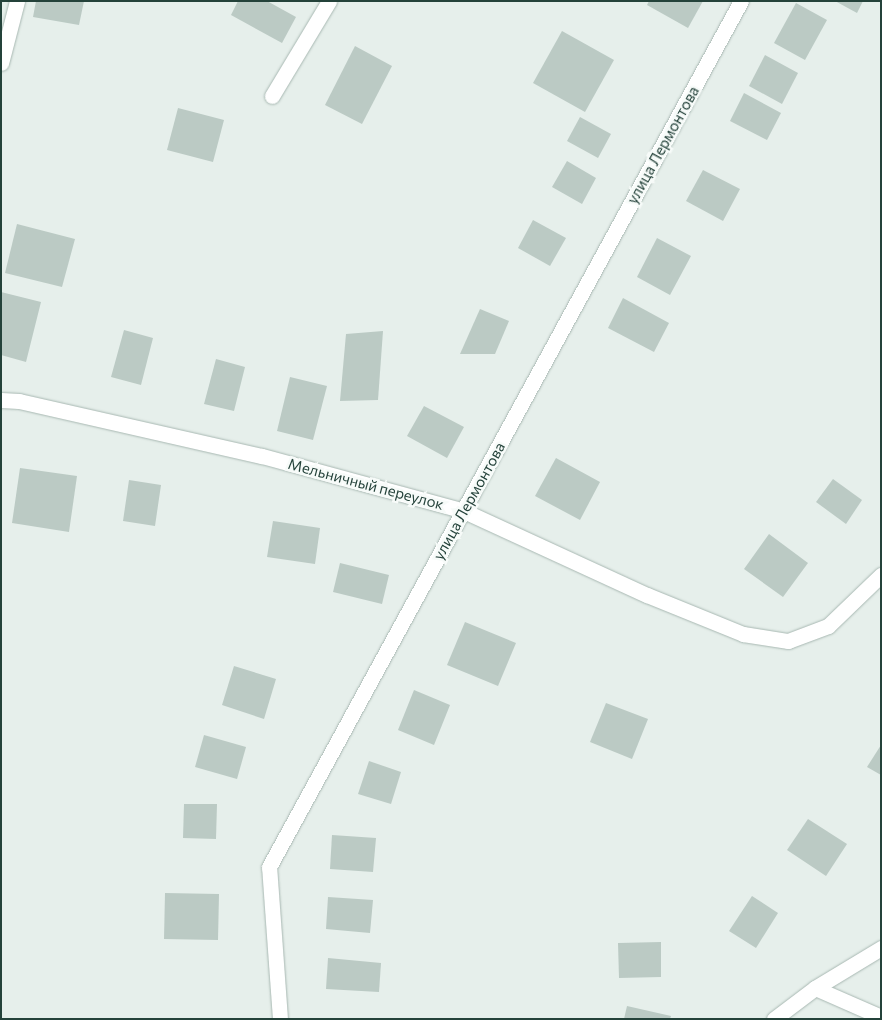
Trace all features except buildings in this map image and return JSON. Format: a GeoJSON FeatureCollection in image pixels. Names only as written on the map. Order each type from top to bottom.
{"type":"FeatureCollection","features":[{"type":"Feature","properties":{"kind":"street"},"geometry":{"type":"LineString","coordinates":[[1,63],[17,1]]}},
{"type":"Feature","properties":{"kind":"street"},"geometry":{"type":"LineString","coordinates":[[272,96],[328,1]]}},
{"type":"Feature","properties":{"kind":"street","name":"улица Лермонтова"},"geometry":{"type":"LineString","coordinates":[[280,1019],[269,867],[741,1]]}},
{"type":"Feature","properties":{"kind":"street","name":"Мельничный переулок"},"geometry":{"type":"LineString","coordinates":[[1,400],[19,401],[262,456],[464,511],[647,595],[743,634],[788,641],[828,626],[877,580]]}},
{"type":"Feature","properties":{"kind":"street"},"geometry":{"type":"LineString","coordinates":[[774,1019],[815,988],[881,948]]}},
{"type":"Feature","properties":{"kind":"street"},"geometry":{"type":"LineString","coordinates":[[815,988],[881,1017]]}}]}
